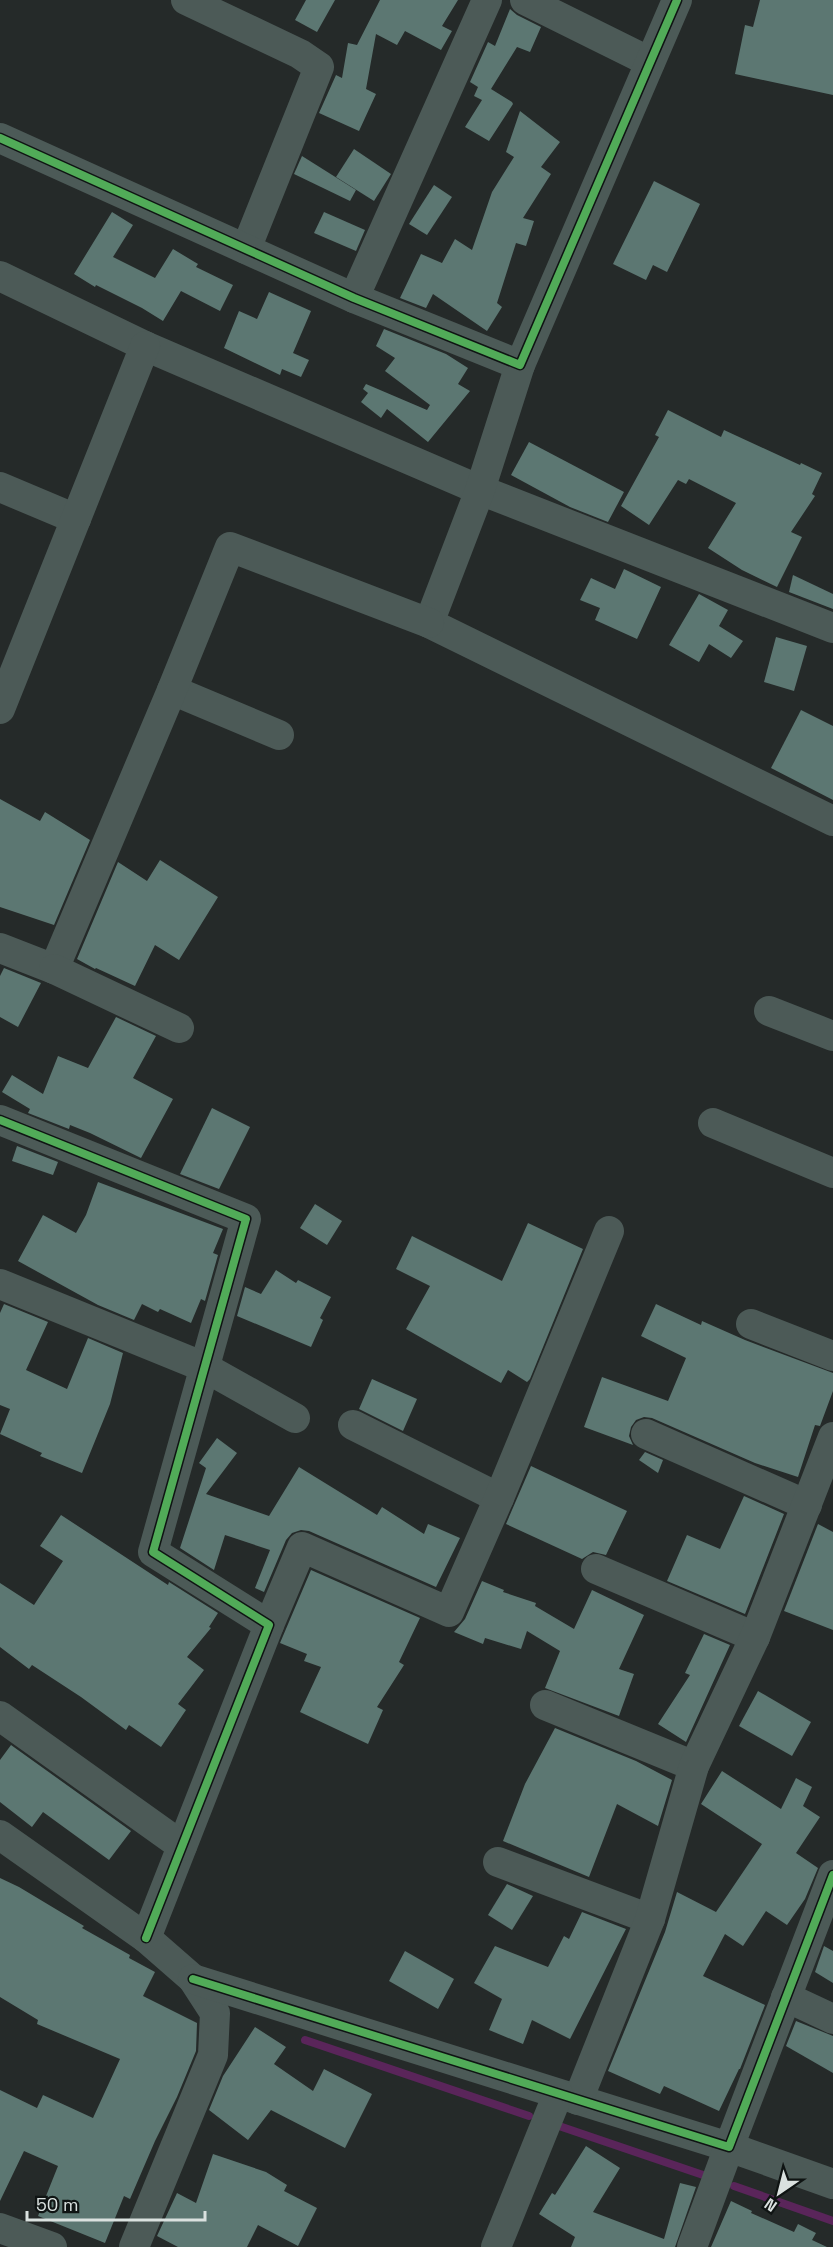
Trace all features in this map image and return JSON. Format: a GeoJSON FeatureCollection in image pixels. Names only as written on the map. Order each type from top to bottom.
{"type":"FeatureCollection","features":[{"type":"Feature","properties":{"kind":"street"},"geometry":{"type":"LineString","coordinates":[[186,0],[300,54],[319,67],[246,249]]}},
{"type":"Feature","properties":{"kind":"street"},"geometry":{"type":"LineString","coordinates":[[354,298],[487,0]]}},
{"type":"Feature","properties":{"kind":"street"},"geometry":{"type":"LineString","coordinates":[[525,0],[650,62]]}},
{"type":"Feature","properties":{"kind":"street"},"geometry":{"type":"LineString","coordinates":[[429,623],[480,490],[520,365],[677,0]]}},
{"type":"Feature","properties":{"kind":"street"},"geometry":{"type":"LineString","coordinates":[[0,138],[354,298],[520,365]]}},
{"type":"Feature","properties":{"kind":"street"},"geometry":{"type":"LineString","coordinates":[[0,276],[145,346],[480,490],[833,628]]}},
{"type":"Feature","properties":{"kind":"street"},"geometry":{"type":"LineString","coordinates":[[0,709],[145,346]]}},
{"type":"Feature","properties":{"kind":"street"},"geometry":{"type":"LineString","coordinates":[[0,487],[76,519]]}},
{"type":"Feature","properties":{"kind":"street"},"geometry":{"type":"LineString","coordinates":[[54,969],[230,547],[429,623],[833,821]]}},
{"type":"Feature","properties":{"kind":"street"},"geometry":{"type":"LineString","coordinates":[[172,690],[279,735]]}},
{"type":"Feature","properties":{"kind":"street"},"geometry":{"type":"LineString","coordinates":[[0,948],[54,969],[179,1028]]}},
{"type":"Feature","properties":{"kind":"street"},"geometry":{"type":"LineString","coordinates":[[769,1011],[833,1036]]}},
{"type":"Feature","properties":{"kind":"street"},"geometry":{"type":"LineString","coordinates":[[0,1120],[246,1219],[153,1552],[269,1625]]}},
{"type":"Feature","properties":{"kind":"street"},"geometry":{"type":"LineString","coordinates":[[713,1123],[833,1173]]}},
{"type":"Feature","properties":{"kind":"street"},"geometry":{"type":"LineString","coordinates":[[146,1938],[302,1547],[449,1612],[499,1498],[609,1231]]}},
{"type":"Feature","properties":{"kind":"street"},"geometry":{"type":"LineString","coordinates":[[0,1284],[204,1367],[295,1418]]}},
{"type":"Feature","properties":{"kind":"street"},"geometry":{"type":"LineString","coordinates":[[751,1324],[833,1356]]}},
{"type":"Feature","properties":{"kind":"street"},"geometry":{"type":"LineString","coordinates":[[353,1425],[499,1498]]}},
{"type":"Feature","properties":{"kind":"street"},"geometry":{"type":"LineString","coordinates":[[646,1434],[807,1504]]}},
{"type":"Feature","properties":{"kind":"street"},"geometry":{"type":"LineString","coordinates":[[496,2247],[650,1919],[694,1766],[754,1636],[833,1437]]}},
{"type":"Feature","properties":{"kind":"street"},"geometry":{"type":"LineString","coordinates":[[596,1569],[754,1636]]}},
{"type":"Feature","properties":{"kind":"street"},"geometry":{"type":"LineString","coordinates":[[545,1705],[694,1766]]}},
{"type":"Feature","properties":{"kind":"street"},"geometry":{"type":"LineString","coordinates":[[0,1716],[182,1846]]}},
{"type":"Feature","properties":{"kind":"street"},"geometry":{"type":"LineString","coordinates":[[0,1835],[146,1938],[193,1979],[214,2013],[213,2055],[134,2247]]}},
{"type":"Feature","properties":{"kind":"street"},"geometry":{"type":"LineString","coordinates":[[498,1862],[650,1919]]}},
{"type":"Feature","properties":{"kind":"street"},"geometry":{"type":"LineString","coordinates":[[692,2247],[833,1875]]}},
{"type":"Feature","properties":{"kind":"street"},"geometry":{"type":"LineString","coordinates":[[193,1979],[729,2147],[833,2184]]}},
{"type":"Feature","properties":{"kind":"street"},"geometry":{"type":"LineString","coordinates":[[786,1997],[833,2019]]}},
{"type":"Feature","properties":{"kind":"street"},"geometry":{"type":"LineString","coordinates":[[0,2228],[52,2247]]}},
{"type":"Feature","properties":{"kind":"building"},"geometry":{"type":"Polygon","coordinates":[[[306,0],[335,0],[317,32],[295,20],[306,0]]]}},
{"type":"Feature","properties":{"kind":"building"},"geometry":{"type":"Polygon","coordinates":[[[380,0],[458,0],[442,26],[452,31],[441,50],[405,31],[397,45],[376,34],[366,89],[376,94],[359,131],[319,113],[336,75],[342,78],[348,43],[357,45],[380,0]]]}},
{"type":"Feature","properties":{"kind":"building"},"geometry":{"type":"Polygon","coordinates":[[[760,0],[833,0],[833,95],[735,74],[745,25],[753,27],[760,0]]]}},
{"type":"Feature","properties":{"kind":"building"},"geometry":{"type":"Polygon","coordinates":[[[510,9],[541,27],[530,52],[517,47],[491,89],[513,104],[489,141],[465,127],[482,100],[474,96],[478,87],[470,82],[488,42],[495,46],[510,9]]]}},
{"type":"Feature","properties":{"kind":"building"},"geometry":{"type":"Polygon","coordinates":[[[520,111],[560,142],[541,167],[551,174],[523,218],[534,221],[526,246],[516,243],[497,303],[502,307],[487,331],[433,294],[426,308],[400,298],[421,254],[442,263],[455,239],[472,250],[492,192],[514,157],[506,152],[520,111]]]}},
{"type":"Feature","properties":{"kind":"building"},"geometry":{"type":"Polygon","coordinates":[[[354,149],[391,174],[374,201],[336,177],[354,149]]]}},
{"type":"Feature","properties":{"kind":"building"},"geometry":{"type":"Polygon","coordinates":[[[302,156],[356,190],[350,201],[294,174],[302,156]]]}},
{"type":"Feature","properties":{"kind":"building"},"geometry":{"type":"Polygon","coordinates":[[[654,181],[700,204],[667,272],[653,265],[646,280],[613,264],[654,181]]]}},
{"type":"Feature","properties":{"kind":"building"},"geometry":{"type":"Polygon","coordinates":[[[434,185],[452,197],[427,235],[409,224],[434,185]]]}},
{"type":"Feature","properties":{"kind":"building"},"geometry":{"type":"Polygon","coordinates":[[[112,212],[133,225],[113,257],[155,278],[173,249],[198,264],[196,267],[233,285],[220,311],[181,291],[163,321],[74,274],[112,212]]]}},
{"type":"Feature","properties":{"kind":"building"},"geometry":{"type":"Polygon","coordinates":[[[324,212],[365,230],[356,251],[314,233],[324,212]]]}},
{"type":"Feature","properties":{"kind":"building"},"geometry":{"type":"Polygon","coordinates":[[[269,292],[311,311],[293,353],[309,360],[301,377],[282,369],[280,375],[224,348],[239,311],[257,319],[269,292]]]}},
{"type":"Feature","properties":{"kind":"building"},"geometry":{"type":"Polygon","coordinates":[[[384,329],[446,354],[468,368],[458,384],[470,391],[428,442],[387,409],[381,418],[361,402],[368,393],[363,389],[366,384],[427,410],[430,405],[385,371],[395,358],[376,346],[384,329]]]}},
{"type":"Feature","properties":{"kind":"building"},"geometry":{"type":"Polygon","coordinates":[[[668,410],[721,437],[724,430],[822,473],[812,494],[815,496],[791,532],[802,537],[777,587],[742,570],[708,548],[736,503],[689,479],[686,484],[678,480],[649,525],[621,506],[659,437],[655,435],[668,410]]]}},
{"type":"Feature","properties":{"kind":"building"},"geometry":{"type":"Polygon","coordinates":[[[529,442],[624,492],[608,522],[570,507],[511,475],[529,442]]]}},
{"type":"Feature","properties":{"kind":"building"},"geometry":{"type":"Polygon","coordinates":[[[624,569],[661,587],[637,639],[595,620],[600,608],[580,600],[591,578],[615,589],[624,569]]]}},
{"type":"Feature","properties":{"kind":"building"},"geometry":{"type":"Polygon","coordinates":[[[793,575],[833,594],[833,609],[789,592],[793,575]]]}},
{"type":"Feature","properties":{"kind":"building"},"geometry":{"type":"Polygon","coordinates":[[[699,594],[728,610],[719,626],[743,641],[731,658],[709,644],[699,662],[669,645],[699,594]]]}},
{"type":"Feature","properties":{"kind":"building"},"geometry":{"type":"Polygon","coordinates":[[[776,637],[807,646],[794,691],[764,682],[776,637]]]}},
{"type":"Feature","properties":{"kind":"building"},"geometry":{"type":"Polygon","coordinates":[[[801,710],[833,726],[833,800],[771,768],[801,710]]]}},
{"type":"Feature","properties":{"kind":"building"},"geometry":{"type":"Polygon","coordinates":[[[0,799],[40,821],[45,812],[90,840],[54,925],[0,907],[0,799]]]}},
{"type":"Feature","properties":{"kind":"building"},"geometry":{"type":"Polygon","coordinates":[[[160,860],[218,897],[179,960],[155,945],[135,986],[77,959],[118,862],[147,881],[160,860]]]}},
{"type":"Feature","properties":{"kind":"building"},"geometry":{"type":"Polygon","coordinates":[[[4,968],[41,983],[18,1027],[0,1017],[0,976],[4,968]]]}},
{"type":"Feature","properties":{"kind":"building"},"geometry":{"type":"Polygon","coordinates":[[[116,1017],[156,1036],[133,1078],[173,1099],[141,1158],[70,1125],[69,1129],[28,1113],[30,1109],[2,1092],[12,1075],[43,1094],[58,1056],[88,1068],[116,1017]]]}},
{"type":"Feature","properties":{"kind":"building"},"geometry":{"type":"Polygon","coordinates":[[[212,1108],[250,1127],[219,1189],[180,1174],[212,1108]]]}},
{"type":"Feature","properties":{"kind":"building"},"geometry":{"type":"Polygon","coordinates":[[[17,1146],[58,1162],[53,1175],[12,1161],[17,1146]]]}},
{"type":"Feature","properties":{"kind":"building"},"geometry":{"type":"Polygon","coordinates":[[[98,1182],[223,1229],[213,1253],[218,1255],[205,1301],[201,1299],[191,1323],[160,1309],[158,1312],[142,1304],[134,1320],[98,1305],[18,1261],[43,1215],[76,1233],[86,1215],[98,1182]]]}},
{"type":"Feature","properties":{"kind":"building"},"geometry":{"type":"Polygon","coordinates":[[[315,1204],[342,1221],[327,1245],[300,1228],[315,1204]]]}},
{"type":"Feature","properties":{"kind":"building"},"geometry":{"type":"Polygon","coordinates":[[[528,1223],[583,1249],[530,1379],[527,1382],[508,1370],[501,1383],[406,1329],[430,1286],[396,1269],[412,1236],[502,1281],[528,1223]]]}},
{"type":"Feature","properties":{"kind":"building"},"geometry":{"type":"Polygon","coordinates":[[[276,1270],[296,1283],[298,1280],[331,1297],[320,1318],[323,1320],[311,1347],[237,1316],[245,1287],[261,1294],[276,1270]]]}},
{"type":"Feature","properties":{"kind":"building"},"geometry":{"type":"Polygon","coordinates":[[[4,1304],[48,1322],[26,1370],[67,1389],[88,1338],[123,1353],[110,1404],[82,1473],[40,1456],[42,1453],[0,1434],[10,1409],[0,1405],[0,1313],[4,1304]]]}},
{"type":"Feature","properties":{"kind":"building"},"geometry":{"type":"Polygon","coordinates":[[[656,1304],[701,1325],[702,1321],[833,1373],[833,1391],[820,1426],[815,1425],[798,1477],[755,1463],[652,1418],[644,1417],[636,1420],[631,1427],[629,1436],[633,1445],[584,1427],[602,1377],[668,1401],[686,1358],[641,1336],[656,1304]]]}},
{"type":"Feature","properties":{"kind":"building"},"geometry":{"type":"Polygon","coordinates":[[[372,1379],[417,1399],[403,1431],[359,1409],[372,1379]]]}},
{"type":"Feature","properties":{"kind":"building"},"geometry":{"type":"Polygon","coordinates":[[[217,1438],[237,1453],[206,1494],[269,1516],[299,1467],[377,1515],[382,1507],[424,1534],[428,1524],[460,1538],[436,1587],[309,1531],[301,1530],[292,1533],[286,1540],[264,1592],[255,1588],[270,1550],[225,1535],[214,1570],[180,1548],[206,1468],[199,1463],[217,1438]]]}},
{"type":"Feature","properties":{"kind":"building"},"geometry":{"type":"Polygon","coordinates":[[[645,1452],[663,1460],[658,1473],[639,1460],[645,1452]]]}},
{"type":"Feature","properties":{"kind":"building"},"geometry":{"type":"Polygon","coordinates":[[[531,1466],[627,1511],[606,1555],[593,1552],[582,1559],[506,1524],[531,1466]]]}},
{"type":"Feature","properties":{"kind":"building"},"geometry":{"type":"Polygon","coordinates":[[[744,1496],[784,1514],[745,1614],[667,1581],[687,1535],[720,1549],[744,1496]]]}},
{"type":"Feature","properties":{"kind":"building"},"geometry":{"type":"Polygon","coordinates":[[[61,1515],[168,1585],[169,1582],[218,1613],[209,1627],[211,1628],[187,1657],[204,1670],[178,1704],[186,1710],[161,1747],[129,1725],[126,1730],[81,1697],[32,1665],[29,1669],[0,1647],[0,1583],[34,1605],[63,1561],[40,1546],[61,1515]]]}},
{"type":"Feature","properties":{"kind":"building"},"geometry":{"type":"Polygon","coordinates":[[[818,1524],[833,1532],[833,1630],[784,1611],[818,1524]]]}},
{"type":"Feature","properties":{"kind":"building"},"geometry":{"type":"Polygon","coordinates":[[[311,1570],[420,1618],[399,1662],[404,1665],[377,1707],[383,1710],[368,1744],[300,1712],[321,1667],[304,1661],[307,1654],[280,1643],[311,1570]]]}},
{"type":"Feature","properties":{"kind":"building"},"geometry":{"type":"Polygon","coordinates":[[[482,1581],[504,1590],[503,1592],[536,1603],[535,1606],[574,1629],[592,1590],[644,1615],[619,1669],[634,1674],[619,1716],[545,1688],[560,1651],[527,1631],[521,1649],[485,1638],[483,1644],[454,1632],[465,1619],[482,1581]]]}},
{"type":"Feature","properties":{"kind":"building"},"geometry":{"type":"Polygon","coordinates":[[[704,1634],[730,1645],[686,1742],[658,1724],[690,1675],[685,1673],[704,1634]]]}},
{"type":"Feature","properties":{"kind":"building"},"geometry":{"type":"Polygon","coordinates":[[[758,1691],[811,1722],[792,1756],[739,1726],[758,1691]]]}},
{"type":"Feature","properties":{"kind":"building"},"geometry":{"type":"Polygon","coordinates":[[[555,1728],[636,1761],[672,1780],[658,1826],[617,1804],[589,1877],[503,1841],[525,1784],[555,1728]]]}},
{"type":"Feature","properties":{"kind":"building"},"geometry":{"type":"Polygon","coordinates":[[[11,1745],[131,1831],[109,1860],[43,1812],[32,1827],[0,1802],[0,1760],[11,1745]]]}},
{"type":"Feature","properties":{"kind":"building"},"geometry":{"type":"Polygon","coordinates":[[[722,1771],[781,1809],[796,1778],[812,1787],[803,1806],[820,1817],[796,1853],[818,1868],[805,1899],[787,1925],[766,1911],[743,1946],[725,1934],[703,1976],[765,2005],[740,2069],[719,2111],[664,2086],[660,2094],[608,2071],[665,1932],[677,1892],[716,1912],[762,1844],[701,1804],[722,1771]]]}},
{"type":"Feature","properties":{"kind":"building"},"geometry":{"type":"Polygon","coordinates":[[[0,1878],[84,1926],[82,1928],[155,1972],[143,1996],[197,2023],[196,2051],[177,2097],[130,2199],[124,2196],[105,2243],[38,2216],[58,2166],[24,2151],[0,2201],[0,2090],[37,2108],[43,2095],[93,2118],[120,2059],[37,2024],[38,2020],[0,1997],[0,1878]]]}},
{"type":"Feature","properties":{"kind":"building"},"geometry":{"type":"Polygon","coordinates":[[[507,1884],[533,1896],[512,1930],[488,1915],[507,1884]]]}},
{"type":"Feature","properties":{"kind":"building"},"geometry":{"type":"Polygon","coordinates":[[[582,1912],[626,1929],[570,2039],[532,2020],[523,2044],[489,2030],[502,1999],[474,1983],[495,1946],[548,1967],[564,1936],[569,1939],[582,1912]]]}},
{"type":"Feature","properties":{"kind":"building"},"geometry":{"type":"Polygon","coordinates":[[[824,1946],[833,1951],[833,1983],[815,1972],[824,1946]]]}},
{"type":"Feature","properties":{"kind":"building"},"geometry":{"type":"Polygon","coordinates":[[[405,1951],[454,1979],[438,2009],[389,1981],[405,1951]]]}},
{"type":"Feature","properties":{"kind":"building"},"geometry":{"type":"Polygon","coordinates":[[[796,2021],[833,2036],[833,2073],[786,2046],[796,2021]]]}},
{"type":"Feature","properties":{"kind":"building"},"geometry":{"type":"Polygon","coordinates":[[[255,2027],[286,2047],[274,2064],[313,2091],[324,2069],[372,2094],[345,2148],[271,2110],[248,2140],[209,2110],[223,2076],[255,2027]]]}},
{"type":"Feature","properties":{"kind":"building"},"geometry":{"type":"Polygon","coordinates":[[[586,2146],[620,2168],[593,2212],[664,2239],[680,2183],[696,2187],[675,2247],[571,2247],[575,2237],[539,2214],[552,2193],[555,2195],[586,2146]]]}},
{"type":"Feature","properties":{"kind":"building"},"geometry":{"type":"Polygon","coordinates":[[[213,2154],[266,2172],[287,2185],[284,2191],[317,2208],[298,2246],[258,2225],[247,2247],[178,2247],[157,2236],[177,2193],[196,2203],[213,2154]]]}},
{"type":"Feature","properties":{"kind":"building"},"geometry":{"type":"Polygon","coordinates":[[[731,2201],[752,2211],[751,2213],[794,2232],[798,2224],[816,2233],[812,2240],[827,2247],[711,2247],[731,2201]]]}},
{"type":"Feature","properties":{"kind":"waterway"},"geometry":{"type":"LineString","coordinates":[[305,2040],[529,2116]]}},
{"type":"Feature","properties":{"kind":"waterway"},"geometry":{"type":"LineString","coordinates":[[559,2126],[706,2176]]}},
{"type":"Feature","properties":{"kind":"waterway"},"geometry":{"type":"LineString","coordinates":[[734,2186],[833,2221]]}},
{"type":"Feature","properties":{"kind":"cycle path"},"geometry":{"type":"LineString","coordinates":[[0,138],[354,298],[520,365],[677,0]]}},
{"type":"Feature","properties":{"kind":"cycle path"},"geometry":{"type":"LineString","coordinates":[[0,1120],[246,1219],[153,1552],[269,1625],[146,1938]]}},
{"type":"Feature","properties":{"kind":"cycle path"},"geometry":{"type":"LineString","coordinates":[[193,1979],[729,2147],[833,1875]]}}]}
